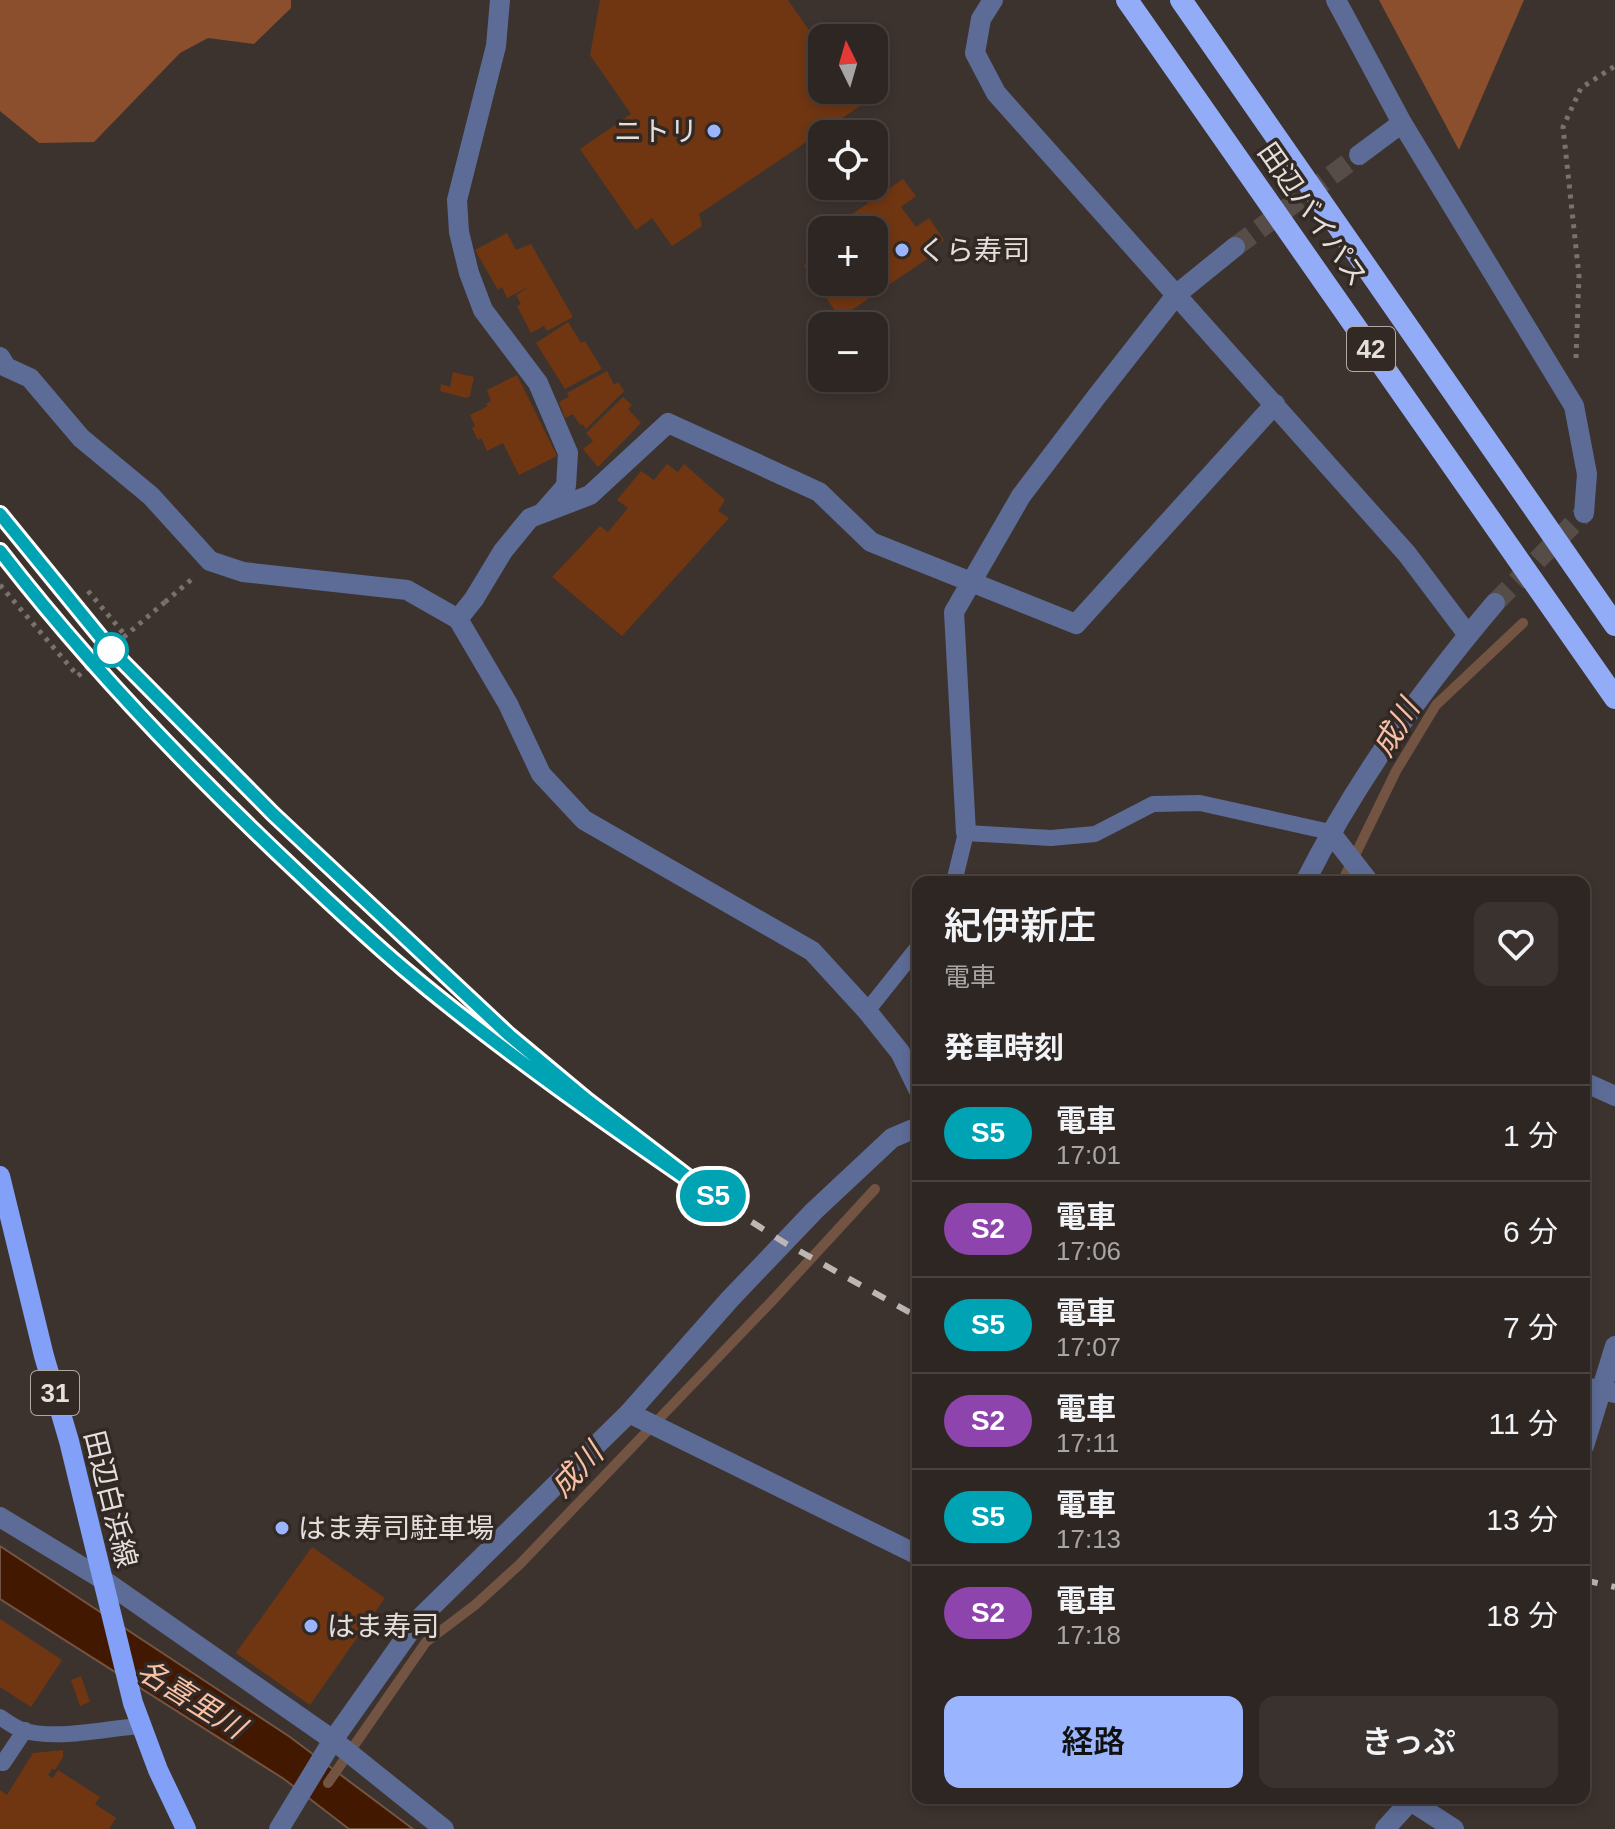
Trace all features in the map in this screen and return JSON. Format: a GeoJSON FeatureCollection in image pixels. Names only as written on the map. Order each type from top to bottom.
{"type":"FeatureCollection","features":[{"type":"Feature","properties":{"kind":"highway","name":"田辺バイパス"},"geometry":{"type":"LineString","coordinates":[[1127,0],[1615,698]]}},
{"type":"Feature","properties":{"kind":"highway","name":"田辺バイパス"},"geometry":{"type":"LineString","coordinates":[[1181,0],[1615,625]]}},
{"type":"Feature","properties":{"kind":"main road","name":"田辺白浜線"},"geometry":{"type":"LineString","coordinates":[[0,1176],[133,1703],[158,1770],[186,1829]]}},
{"type":"Feature","properties":{"kind":"street"},"geometry":{"type":"LineString","coordinates":[[500,0],[496,46],[457,200],[459,232],[469,273],[483,310],[538,383],[568,453],[566,486],[541,514]]}},
{"type":"Feature","properties":{"kind":"street"},"geometry":{"type":"LineString","coordinates":[[993,0],[981,19],[975,53],[996,93],[1407,554],[1468,635]]}},
{"type":"Feature","properties":{"kind":"street"},"geometry":{"type":"LineString","coordinates":[[1336,0],[1402,123],[1574,406],[1587,474],[1584,513]]}},
{"type":"Feature","properties":{"kind":"street"},"geometry":{"type":"LineString","coordinates":[[1359,155],[1402,123]]}},
{"type":"Feature","properties":{"kind":"street"},"geometry":{"type":"LineString","coordinates":[[966,833],[954,612],[1021,496],[1177,294],[1235,247]]}},
{"type":"Feature","properties":{"kind":"street"},"geometry":{"type":"LineString","coordinates":[[0,357],[6,367],[30,378],[81,438],[151,496],[210,561],[243,572],[407,590],[458,619],[508,704],[541,774],[584,820],[812,951],[900,1052],[912,1077]]}},
{"type":"Feature","properties":{"kind":"street"},"geometry":{"type":"LineString","coordinates":[[458,619],[503,551],[530,518],[590,495],[668,423],[819,492],[871,542],[1076,624],[1275,404]]}},
{"type":"Feature","properties":{"kind":"street"},"geometry":{"type":"LineString","coordinates":[[1308,876],[1330,832],[1400,723],[1495,603]]}},
{"type":"Feature","properties":{"kind":"street"},"geometry":{"type":"LineString","coordinates":[[1330,832],[1364,876]]}},
{"type":"Feature","properties":{"kind":"street"},"geometry":{"type":"LineString","coordinates":[[1590,1085],[1615,1096]]}},
{"type":"Feature","properties":{"kind":"street"},"geometry":{"type":"LineString","coordinates":[[283,1824],[333,1740],[418,1620],[629,1413],[730,1299],[814,1211],[892,1138],[912,1130]]}},
{"type":"Feature","properties":{"kind":"street"},"geometry":{"type":"LineString","coordinates":[[1590,1425],[1615,1346]]}},
{"type":"Feature","properties":{"kind":"street"},"geometry":{"type":"LineString","coordinates":[[629,1413],[912,1552]]}},
{"type":"Feature","properties":{"kind":"street"},"geometry":{"type":"LineString","coordinates":[[0,1517],[102,1579],[333,1740],[444,1829]]}},
{"type":"Feature","properties":{"kind":"street"},"geometry":{"type":"LineString","coordinates":[[1385,1829],[1406,1804]]}},
{"type":"Feature","properties":{"kind":"street"},"geometry":{"type":"LineString","coordinates":[[1417,1804],[1454,1829]]}},
{"type":"Feature","properties":{"kind":"lane"},"geometry":{"type":"LineString","coordinates":[[955,876],[966,833],[1051,838],[1095,834],[1153,804],[1200,803],[1330,832]]}},
{"type":"Feature","properties":{"kind":"lane"},"geometry":{"type":"LineString","coordinates":[[867,1011],[912,955]]}},
{"type":"Feature","properties":{"kind":"lane"},"geometry":{"type":"LineString","coordinates":[[0,1717],[25,1730],[80,1733],[142,1726]]}},
{"type":"Feature","properties":{"kind":"lane"},"geometry":{"type":"LineString","coordinates":[[0,1761],[3,1763],[25,1730]]}},
{"type":"Feature","properties":{"kind":"path"},"geometry":{"type":"LineString","coordinates":[[1574,406],[1579,276],[1563,127],[1581,88],[1615,66]]}},
{"type":"Feature","properties":{"kind":"path"},"geometry":{"type":"LineString","coordinates":[[0,585],[78,676],[201,571]]}},
{"type":"Feature","properties":{"kind":"path"},"geometry":{"type":"LineString","coordinates":[[88,591],[125,635]]}},
{"type":"Feature","properties":{"kind":"shaded area"},"geometry":{"type":"Polygon","coordinates":[[[0,0],[291,0],[291,8],[254,44],[208,38],[180,53],[94,142],[39,143],[0,111],[0,0]]]}},
{"type":"Feature","properties":{"kind":"shaded area"},"geometry":{"type":"Polygon","coordinates":[[[1379,0],[1524,0],[1459,150],[1379,0]]]}},
{"type":"Feature","properties":{"kind":"water","name":"名喜里川"},"geometry":{"type":"Polygon","coordinates":[[[0,1546],[290,1737],[413,1829],[349,1829],[284,1779],[0,1599],[0,1546]]]}},
{"type":"Feature","properties":{"kind":"building","name":"ニトリ"},"geometry":{"type":"Polygon","coordinates":[[[600,0],[788,0],[808,29],[808,104],[863,104],[839,120],[808,120],[808,141],[699,214],[702,226],[672,246],[652,218],[636,230],[580,149],[631,114],[590,55],[600,0]]]}},
{"type":"Feature","properties":{"kind":"building"},"geometry":{"type":"Polygon","coordinates":[[[903,179],[916,196],[901,207],[916,227],[929,218],[944,240],[923,254],[927,259],[888,285],[888,216],[849,216],[873,200],[888,200],[888,189],[903,179]]]}},
{"type":"Feature","properties":{"kind":"building"},"geometry":{"type":"Polygon","coordinates":[[[507,233],[516,250],[531,244],[573,317],[547,331],[544,326],[531,333],[517,306],[521,304],[516,295],[532,285],[507,298],[502,287],[498,290],[475,250],[507,233]]]}},
{"type":"Feature","properties":{"kind":"building"},"geometry":{"type":"Polygon","coordinates":[[[825,296],[872,296],[849,312],[836,312],[825,296]]]}},
{"type":"Feature","properties":{"kind":"building"},"geometry":{"type":"Polygon","coordinates":[[[568,322],[581,343],[585,341],[602,369],[565,389],[536,343],[568,322]]]}},
{"type":"Feature","properties":{"kind":"building"},"geometry":{"type":"Polygon","coordinates":[[[607,371],[614,385],[618,382],[624,391],[586,429],[573,414],[565,418],[559,402],[569,397],[567,393],[607,371]]]}},
{"type":"Feature","properties":{"kind":"building"},"geometry":{"type":"Polygon","coordinates":[[[453,372],[474,377],[470,396],[466,398],[440,391],[441,384],[450,387],[453,372]]]}},
{"type":"Feature","properties":{"kind":"building"},"geometry":{"type":"Polygon","coordinates":[[[517,375],[557,456],[519,475],[503,443],[487,451],[481,438],[478,440],[470,415],[488,406],[486,404],[491,401],[487,390],[517,375]]]}},
{"type":"Feature","properties":{"kind":"building"},"geometry":{"type":"Polygon","coordinates":[[[623,397],[632,405],[628,409],[641,423],[598,467],[583,449],[593,441],[586,433],[623,397]]]}},
{"type":"Feature","properties":{"kind":"building"},"geometry":{"type":"Polygon","coordinates":[[[667,464],[678,472],[684,464],[725,500],[718,511],[729,518],[622,636],[552,577],[600,526],[608,532],[628,508],[617,500],[641,471],[654,480],[667,464]]]}},
{"type":"Feature","properties":{"kind":"building","name":"はま寿司"},"geometry":{"type":"Polygon","coordinates":[[[312,1547],[385,1598],[310,1705],[236,1653],[312,1547]]]}},
{"type":"Feature","properties":{"kind":"building"},"geometry":{"type":"Polygon","coordinates":[[[0,1619],[62,1660],[31,1707],[0,1687],[0,1619]]]}},
{"type":"Feature","properties":{"kind":"building"},"geometry":{"type":"Polygon","coordinates":[[[81,1676],[90,1702],[80,1706],[71,1680],[81,1676]]]}},
{"type":"Feature","properties":{"kind":"building"},"geometry":{"type":"Polygon","coordinates":[[[63,1750],[63,1757],[48,1775],[53,1778],[58,1770],[100,1797],[95,1804],[116,1818],[109,1829],[0,1829],[0,1790],[7,1795],[33,1753],[63,1750]]]}},
{"type":"Feature","properties":{"kind":"waterway","name":"成川"},"geometry":{"type":"LineString","coordinates":[[1345,876],[1396,771],[1436,705],[1523,623]]}},
{"type":"Feature","properties":{"kind":"waterway","name":"成川"},"geometry":{"type":"LineString","coordinates":[[328,1783],[426,1642],[475,1605],[520,1564],[875,1189]]}},
{"type":"Feature","properties":{"kind":"tunnel"},"geometry":{"type":"LineString","coordinates":[[1235,247],[1359,155]]}},
{"type":"Feature","properties":{"kind":"tunnel"},"geometry":{"type":"LineString","coordinates":[[1495,603],[1584,513]]}},
{"type":"Feature","properties":{"kind":"railway"},"geometry":{"type":"LineString","coordinates":[[0,514],[111,650],[273,814],[509,1035],[587,1100],[722,1203],[785,1243],[912,1314]]}},
{"type":"Feature","properties":{"kind":"railway"},"geometry":{"type":"LineString","coordinates":[[0,551],[92,663],[242,822],[404,969],[552,1084]]}},
{"type":"Feature","properties":{"kind":"railway"},"geometry":{"type":"LineString","coordinates":[[1590,1581],[1615,1587]]}},
{"type":"Feature","properties":{"kind":"train","name":"S5"},"geometry":{"type":"LineString","coordinates":[[0,514],[111,650],[273,814],[509,1035],[587,1100],[722,1203],[575,1102],[405,970],[361,931],[226,805],[159,737],[38,600],[0,551]]}},
{"type":"Feature","properties":{"kind":"place","name":"ニトリ"},"geometry":{"type":"Point","coordinates":[714,131]}},
{"type":"Feature","properties":{"kind":"place","name":"くら寿司"},"geometry":{"type":"Point","coordinates":[902,250]}},
{"type":"Feature","properties":{"kind":"place","name":"はま寿司駐車場"},"geometry":{"type":"Point","coordinates":[282,1528]}},
{"type":"Feature","properties":{"kind":"place","name":"はま寿司"},"geometry":{"type":"Point","coordinates":[311,1626]}}]}
